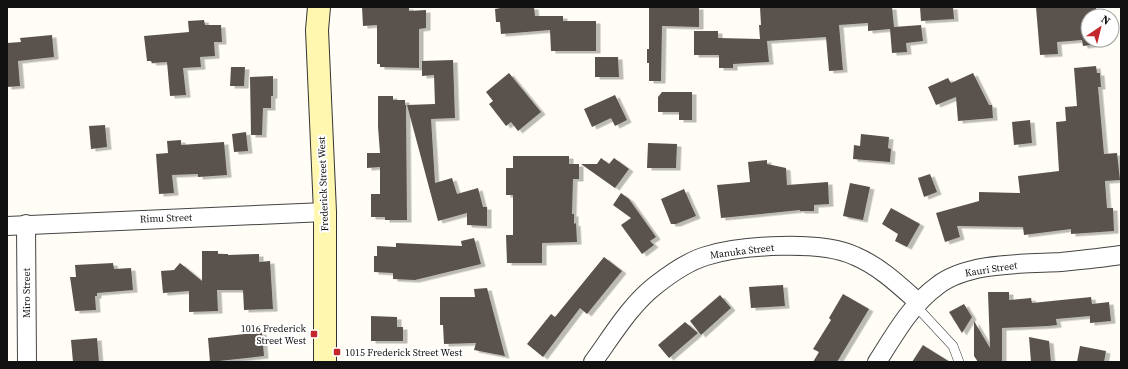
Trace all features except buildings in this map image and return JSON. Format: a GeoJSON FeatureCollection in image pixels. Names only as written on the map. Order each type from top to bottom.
{"type":"FeatureCollection","features":[{"type":"Feature","properties":{"kind":"main road","name":"Frederick Street West"},"geometry":{"type":"LineString","coordinates":[[318,7],[317,30],[325,212],[325,362]]}},
{"type":"Feature","properties":{"kind":"street","name":"Rimu Street"},"geometry":{"type":"LineString","coordinates":[[7,226],[325,212]]}},
{"type":"Feature","properties":{"kind":"street","name":"Miro Street"},"geometry":{"type":"LineString","coordinates":[[26,224],[27,362]]}},
{"type":"Feature","properties":{"kind":"street","name":"Manuka Street"},"geometry":{"type":"LineString","coordinates":[[593,362],[637,303],[655,285],[704,256],[726,251],[782,246],[834,248],[856,256],[884,273],[917,304]]}},
{"type":"Feature","properties":{"kind":"street","name":"Kauri Street"},"geometry":{"type":"LineString","coordinates":[[877,362],[902,322],[917,304],[938,285],[954,276],[973,270],[1000,266],[1121,255]]}},
{"type":"Feature","properties":{"kind":"lane"},"geometry":{"type":"LineString","coordinates":[[917,304],[954,346],[959,362]]}},
{"type":"Feature","properties":{"kind":"place","name":"1016 Frederick Street West"},"geometry":{"type":"Point","coordinates":[314,334]}},
{"type":"Feature","properties":{"kind":"place","name":"1015 Frederick Street West"},"geometry":{"type":"Point","coordinates":[337,352]}}]}
